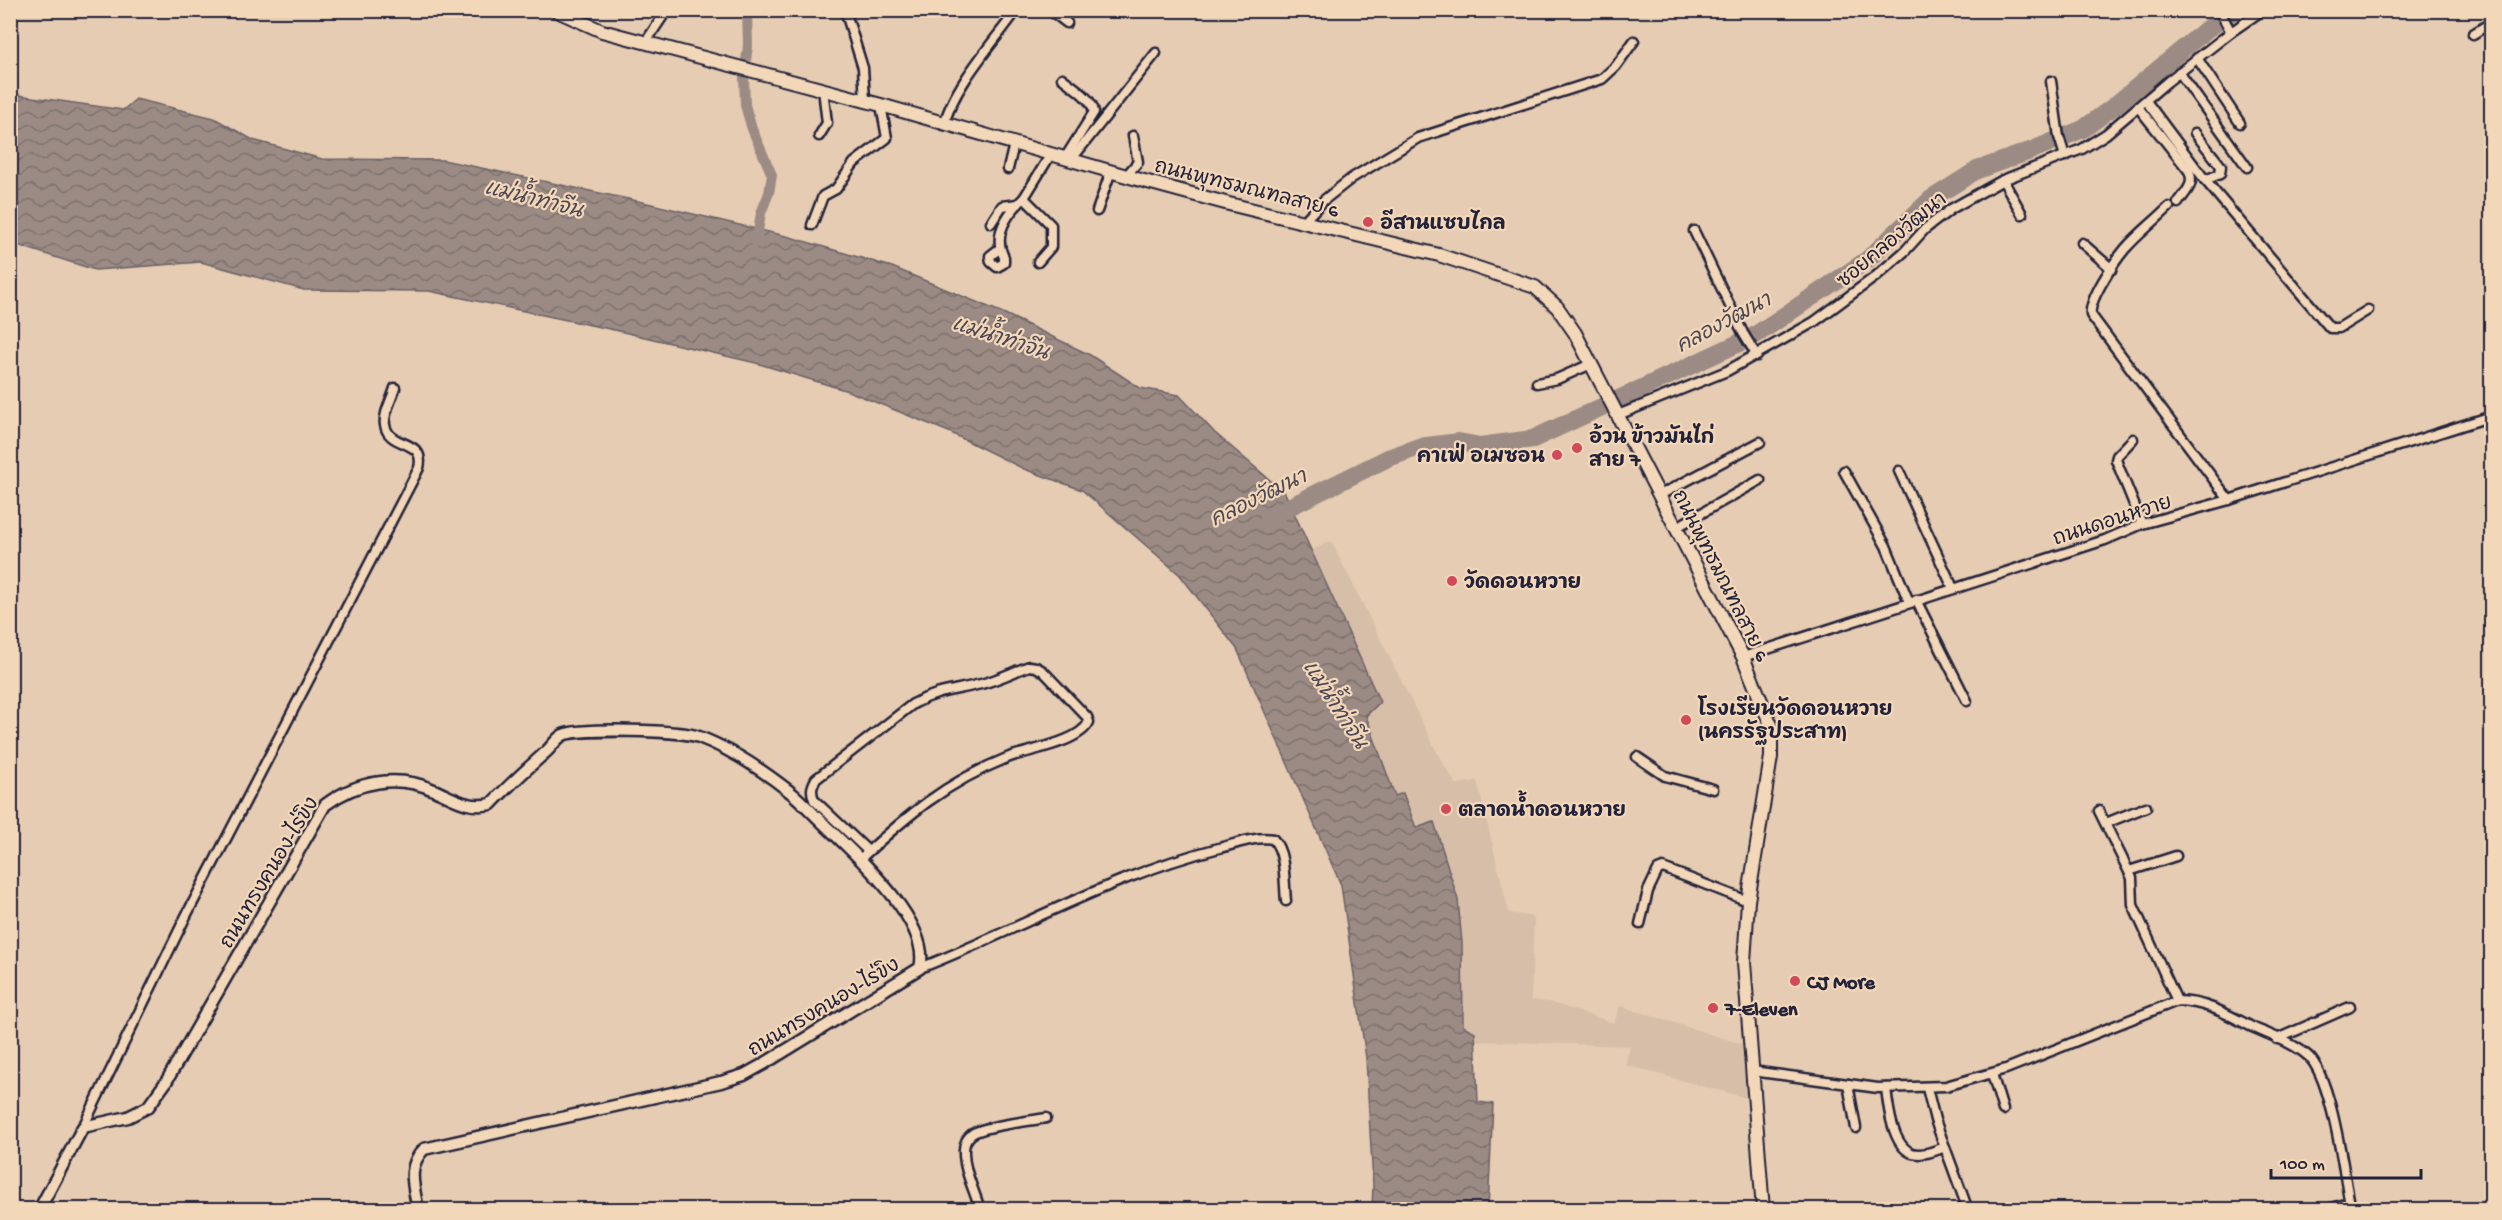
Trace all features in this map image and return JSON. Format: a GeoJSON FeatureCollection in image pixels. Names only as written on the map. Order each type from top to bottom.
{"type":"FeatureCollection","features":[{"type":"Feature","properties":{"kind":"main road","name":"ถนนพุทธมณฑลสาย 6"},"geometry":{"type":"LineString","coordinates":[[555,10],[603,31],[645,43],[865,100],[1144,181],[1439,255],[1534,287],[1557,307],[1591,364],[1660,495],[1743,657],[1768,715],[1773,737],[1748,902],[1744,962],[1763,1209]]}},
{"type":"Feature","properties":{"kind":"street"},"geometry":{"type":"LineString","coordinates":[[645,43],[667,10]]}},
{"type":"Feature","properties":{"kind":"street"},"geometry":{"type":"LineString","coordinates":[[845,10],[863,68],[865,100]]}},
{"type":"Feature","properties":{"kind":"street"},"geometry":{"type":"LineString","coordinates":[[944,124],[948,109],[961,87],[1017,10]]}},
{"type":"Feature","properties":{"kind":"street"},"geometry":{"type":"LineString","coordinates":[[1050,10],[1067,23]]}},
{"type":"Feature","properties":{"kind":"street","name":"ซอยคลองวัฒนา"},"geometry":{"type":"LineString","coordinates":[[1613,406],[1697,384],[1756,356],[1814,322],[1875,277],[1905,251],[1925,228],[1951,208],[2002,180],[2106,134],[2197,58],[2228,28],[2263,10]]}},
{"type":"Feature","properties":{"kind":"street"},"geometry":{"type":"LineString","coordinates":[[2219,11],[2228,28]]}},
{"type":"Feature","properties":{"kind":"street"},"geometry":{"type":"LineString","coordinates":[[2473,34],[2492,22]]}},
{"type":"Feature","properties":{"kind":"street"},"geometry":{"type":"LineString","coordinates":[[1303,222],[1324,200],[1352,178],[1418,138],[1602,79],[1616,66],[1634,40]]}},
{"type":"Feature","properties":{"kind":"street"},"geometry":{"type":"LineString","coordinates":[[1068,159],[1156,53]]}},
{"type":"Feature","properties":{"kind":"street"},"geometry":{"type":"LineString","coordinates":[[2197,58],[2240,123]]}},
{"type":"Feature","properties":{"kind":"street"},"geometry":{"type":"LineString","coordinates":[[2179,72],[2247,167]]}},
{"type":"Feature","properties":{"kind":"street"},"geometry":{"type":"LineString","coordinates":[[1062,78],[1088,100],[1094,112],[1068,159]]}},
{"type":"Feature","properties":{"kind":"street"},"geometry":{"type":"LineString","coordinates":[[2051,81],[2059,136],[2064,153]]}},
{"type":"Feature","properties":{"kind":"street"},"geometry":{"type":"LineString","coordinates":[[819,135],[827,123],[823,89]]}},
{"type":"Feature","properties":{"kind":"street"},"geometry":{"type":"LineString","coordinates":[[2146,101],[2205,180],[2330,328],[2339,327],[2368,309]]}},
{"type":"Feature","properties":{"kind":"street"},"geometry":{"type":"LineString","coordinates":[[812,225],[823,196],[840,184],[854,163],[887,138],[881,105]]}},
{"type":"Feature","properties":{"kind":"street"},"geometry":{"type":"LineString","coordinates":[[2138,107],[2189,171],[2191,185],[2178,203]]}},
{"type":"Feature","properties":{"kind":"street"},"geometry":{"type":"LineString","coordinates":[[2195,133],[2221,166],[2220,174],[2205,180]]}},
{"type":"Feature","properties":{"kind":"street"},"geometry":{"type":"LineString","coordinates":[[1126,176],[1138,162],[1133,135]]}},
{"type":"Feature","properties":{"kind":"street"},"geometry":{"type":"LineString","coordinates":[[1008,169],[1014,144]]}},
{"type":"Feature","properties":{"kind":"street"},"geometry":{"type":"LineString","coordinates":[[999,249],[1000,232],[1051,154]]}},
{"type":"Feature","properties":{"kind":"street"},"geometry":{"type":"LineString","coordinates":[[1097,211],[1111,171]]}},
{"type":"Feature","properties":{"kind":"street"},"geometry":{"type":"LineString","coordinates":[[2002,180],[2022,214]]}},
{"type":"Feature","properties":{"kind":"street"},"geometry":{"type":"LineString","coordinates":[[991,222],[1002,206],[1021,201]]}},
{"type":"Feature","properties":{"kind":"street"},"geometry":{"type":"LineString","coordinates":[[1021,201],[1051,225],[1051,247],[1038,262]]}},
{"type":"Feature","properties":{"kind":"street"},"geometry":{"type":"LineString","coordinates":[[2169,207],[2126,247],[2094,299],[2090,308],[2091,315],[2229,500]]}},
{"type":"Feature","properties":{"kind":"street"},"geometry":{"type":"LineString","coordinates":[[1694,231],[1756,356]]}},
{"type":"Feature","properties":{"kind":"street"},"geometry":{"type":"LineString","coordinates":[[2082,243],[2112,268]]}},
{"type":"Feature","properties":{"kind":"street"},"geometry":{"type":"LineString","coordinates":[[1537,383],[1557,379],[1591,364]]}},
{"type":"Feature","properties":{"kind":"street"},"geometry":{"type":"LineString","coordinates":[[39,1209],[83,1127],[186,916],[419,468],[421,459],[417,451],[391,437],[385,427],[384,421],[395,388]]}},
{"type":"Feature","properties":{"kind":"street","name":"ถนนดอนหวาย"},"geometry":{"type":"LineString","coordinates":[[1743,657],[2104,540],[2142,525],[2229,500],[2492,416]]}},
{"type":"Feature","properties":{"kind":"street"},"geometry":{"type":"LineString","coordinates":[[2133,439],[2116,460],[2142,525]]}},
{"type":"Feature","properties":{"kind":"street"},"geometry":{"type":"LineString","coordinates":[[1660,495],[1760,442]]}},
{"type":"Feature","properties":{"kind":"street"},"geometry":{"type":"LineString","coordinates":[[1844,471],[1967,701]]}},
{"type":"Feature","properties":{"kind":"street"},"geometry":{"type":"LineString","coordinates":[[1899,471],[1953,588]]}},
{"type":"Feature","properties":{"kind":"street"},"geometry":{"type":"LineString","coordinates":[[1677,528],[1760,480]]}},
{"type":"Feature","properties":{"kind":"street"},"geometry":{"type":"LineString","coordinates":[[860,859],[893,829],[950,785],[1007,758],[1061,741],[1078,733],[1086,728],[1089,722],[1087,717],[1043,671],[1029,666],[983,684],[953,688],[928,696],[913,704],[816,779],[812,786],[814,800],[868,851]]}},
{"type":"Feature","properties":{"kind":"street","name":"ถนนทรงคนอง-ไร่ขิง"},"geometry":{"type":"LineString","coordinates":[[83,1127],[128,1117],[148,1107],[172,1072],[325,805],[341,793],[361,784],[418,783],[465,805],[479,807],[491,804],[562,736],[669,731],[698,736],[747,762],[790,791],[860,859],[890,893],[909,920],[921,947],[920,968],[744,1075],[424,1149],[416,1158],[411,1173],[418,1209]]}},
{"type":"Feature","properties":{"kind":"street"},"geometry":{"type":"LineString","coordinates":[[1637,757],[1665,776],[1713,789]]}},
{"type":"Feature","properties":{"kind":"street"},"geometry":{"type":"LineString","coordinates":[[2106,824],[2146,807]]}},
{"type":"Feature","properties":{"kind":"street"},"geometry":{"type":"LineString","coordinates":[[2099,811],[2129,871],[2133,883],[2133,905],[2177,1001]]}},
{"type":"Feature","properties":{"kind":"street"},"geometry":{"type":"LineString","coordinates":[[920,968],[1135,874],[1193,854],[1252,839],[1273,839],[1278,844],[1286,901]]}},
{"type":"Feature","properties":{"kind":"street"},"geometry":{"type":"LineString","coordinates":[[2129,871],[2176,856]]}},
{"type":"Feature","properties":{"kind":"street"},"geometry":{"type":"LineString","coordinates":[[1640,924],[1648,891],[1658,870],[1663,868],[1748,902]]}},
{"type":"Feature","properties":{"kind":"street"},"geometry":{"type":"LineString","coordinates":[[1752,1071],[1886,1088],[1927,1088],[1966,1082],[1992,1074],[2177,1001],[2192,1001],[2210,1006],[2309,1056],[2321,1077],[2329,1104],[2350,1206],[2325,1209]]}},
{"type":"Feature","properties":{"kind":"street"},"geometry":{"type":"LineString","coordinates":[[2277,1039],[2350,1007]]}},
{"type":"Feature","properties":{"kind":"street"},"geometry":{"type":"LineString","coordinates":[[1992,1074],[2003,1110]]}},
{"type":"Feature","properties":{"kind":"street"},"geometry":{"type":"LineString","coordinates":[[1848,1084],[1856,1128]]}},
{"type":"Feature","properties":{"kind":"street"},"geometry":{"type":"LineString","coordinates":[[1886,1088],[1890,1120],[1905,1148],[1909,1152],[1918,1154],[1931,1153],[1945,1147]]}},
{"type":"Feature","properties":{"kind":"street"},"geometry":{"type":"LineString","coordinates":[[1927,1088],[1935,1120],[1968,1209]]}},
{"type":"Feature","properties":{"kind":"street"},"geometry":{"type":"LineString","coordinates":[[980,1209],[968,1175],[964,1151],[965,1142],[973,1134],[985,1130],[1046,1118]]}},
{"type":"Feature","properties":{"kind":"shaded area","name":"ตลาดน้ำดอนหวาย"},"geometry":{"type":"Polygon","coordinates":[[[1331,541],[1441,760],[1456,784],[1477,781],[1509,913],[1534,917],[1531,1000],[1549,1002],[1614,1023],[1620,1006],[1742,1044],[1747,1098],[1625,1065],[1630,1046],[1476,1041],[1475,1032],[1463,1026],[1462,943],[1433,822],[1416,828],[1404,793],[1395,796],[1310,551],[1331,541]]]}},
{"type":"Feature","properties":{"kind":"water","name":"แม่น้ำท่าจีน"},"geometry":{"type":"Polygon","coordinates":[[[11,94],[123,110],[136,99],[214,118],[253,140],[322,159],[443,160],[647,203],[790,237],[892,267],[1003,313],[1090,355],[1140,388],[1179,395],[1215,433],[1285,493],[1380,702],[1366,716],[1395,796],[1403,793],[1416,828],[1434,822],[1458,900],[1462,943],[1463,1026],[1475,1032],[1478,1102],[1493,1104],[1488,1209],[1372,1209],[1373,1185],[1366,1058],[1341,885],[1237,649],[1180,575],[1082,490],[1024,469],[949,432],[848,391],[756,363],[619,331],[429,291],[304,290],[201,262],[95,270],[11,243],[11,94]]]}},
{"type":"Feature","properties":{"kind":"waterway"},"geometry":{"type":"LineString","coordinates":[[747,10],[745,105],[752,129],[772,175],[769,193],[761,213],[756,243]]}},
{"type":"Feature","properties":{"kind":"waterway","name":"คลองวัฒนา"},"geometry":{"type":"LineString","coordinates":[[1269,517],[1388,458],[1419,447],[1459,442],[1480,446],[1533,439],[1754,336],[1867,260],[1931,199],[1977,170],[2083,129],[2207,29],[2235,10]]}},
{"type":"Feature","properties":{"kind":"place","name":"อีสานแซบไกล"},"geometry":{"type":"Point","coordinates":[1368,222]}},
{"type":"Feature","properties":{"kind":"place","name":"อ้วน ข้าวมันไก่ สาย 7"},"geometry":{"type":"Point","coordinates":[1577,448]}},
{"type":"Feature","properties":{"kind":"place","name":"คาเฟ่ อเมซอน"},"geometry":{"type":"Point","coordinates":[1557,455]}},
{"type":"Feature","properties":{"kind":"place","name":"วัดดอนหวาย"},"geometry":{"type":"Point","coordinates":[1452,581]}},
{"type":"Feature","properties":{"kind":"place","name":"โรงเรียนวัดดอนหวาย (นครรัฐประสาท)"},"geometry":{"type":"Point","coordinates":[1686,720]}},
{"type":"Feature","properties":{"kind":"place","name":"ตลาดน้ำดอนหวาย"},"geometry":{"type":"Point","coordinates":[1446,809]}},
{"type":"Feature","properties":{"kind":"place","name":"CJ More"},"geometry":{"type":"Point","coordinates":[1795,981]}},
{"type":"Feature","properties":{"kind":"place","name":"7-Eleven"},"geometry":{"type":"Point","coordinates":[1713,1008]}}]}
